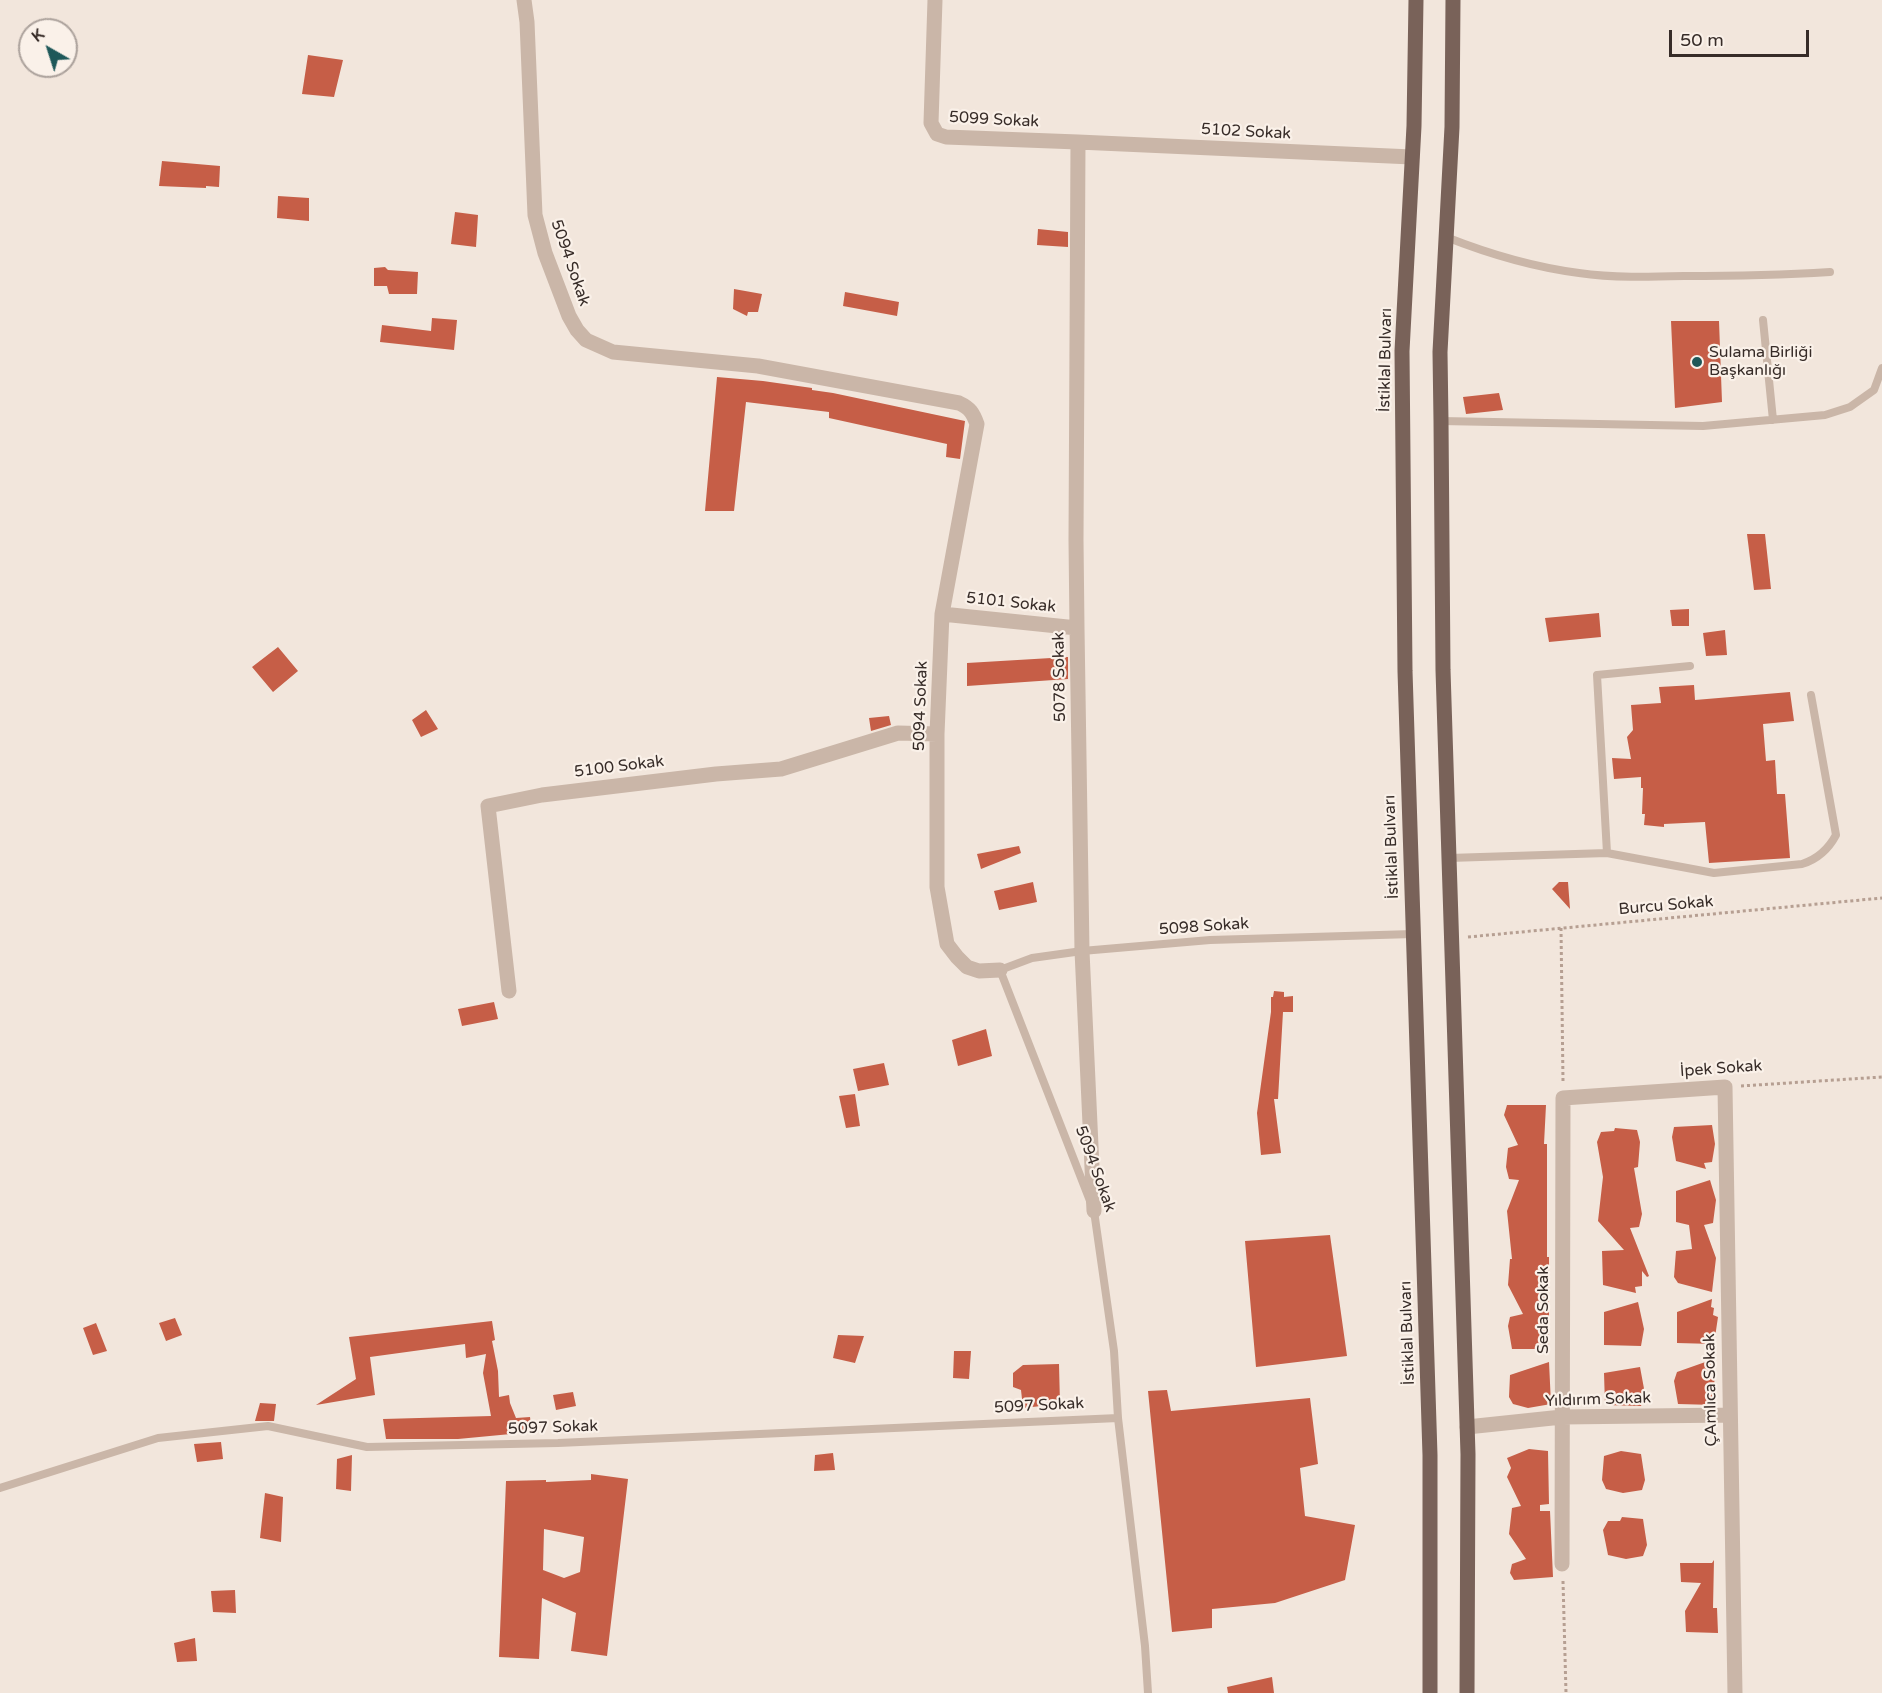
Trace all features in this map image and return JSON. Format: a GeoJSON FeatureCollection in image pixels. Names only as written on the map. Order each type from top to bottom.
{"type":"FeatureCollection","features":[{"type":"Feature","properties":{"kind":"main road","name":"İstiklal Bulvarı"},"geometry":{"type":"LineString","coordinates":[[1416,0],[1412,157],[1402,351],[1405,671],[1430,1455],[1430,1693]]}},
{"type":"Feature","properties":{"kind":"main road"},"geometry":{"type":"LineString","coordinates":[[1453,0],[1452,127],[1440,352],[1443,670],[1467,1427],[1467,1693]]}},
{"type":"Feature","properties":{"kind":"street","name":"5094 Sokak"},"geometry":{"type":"LineString","coordinates":[[524,0],[527,22],[535,215],[545,253],[569,316],[586,340],[614,352],[758,366],[959,403],[969,408],[977,424],[942,614],[938,734],[937,887],[947,944],[967,967],[979,971],[1000,970]]}},
{"type":"Feature","properties":{"kind":"street","name":"5099 Sokak"},"geometry":{"type":"LineString","coordinates":[[935,0],[931,123],[937,134],[946,138],[1078,142]]}},
{"type":"Feature","properties":{"kind":"street","name":"5102 Sokak"},"geometry":{"type":"LineString","coordinates":[[1078,142],[1412,157]]}},
{"type":"Feature","properties":{"kind":"street","name":"5078 Sokak"},"geometry":{"type":"LineString","coordinates":[[1078,142],[1077,628],[1082,951],[1094,1211]]}},
{"type":"Feature","properties":{"kind":"street","name":"5101 Sokak"},"geometry":{"type":"LineString","coordinates":[[942,614],[1077,628]]}},
{"type":"Feature","properties":{"kind":"street","name":"5100 Sokak"},"geometry":{"type":"LineString","coordinates":[[508,991],[488,806],[554,793],[716,774],[781,769],[898,733],[938,734]]}},
{"type":"Feature","properties":{"kind":"street","name":"İpek Sokak"},"geometry":{"type":"LineString","coordinates":[[1563,1098],[1725,1087]]}},
{"type":"Feature","properties":{"kind":"street","name":"ÇAmlıca Sokak"},"geometry":{"type":"LineString","coordinates":[[1725,1087],[1735,1693]]}},
{"type":"Feature","properties":{"kind":"street","name":"Seda Sokak"},"geometry":{"type":"LineString","coordinates":[[1562,1564],[1563,1098]]}},
{"type":"Feature","properties":{"kind":"street","name":"Yıldırım Sokak"},"geometry":{"type":"LineString","coordinates":[[1467,1427],[1562,1417],[1730,1415]]}},
{"type":"Feature","properties":{"kind":"lane"},"geometry":{"type":"LineString","coordinates":[[1446,237],[1508,259],[1580,273],[1616,277],[1765,276],[1830,272]]}},
{"type":"Feature","properties":{"kind":"lane"},"geometry":{"type":"LineString","coordinates":[[1763,320],[1773,420]]}},
{"type":"Feature","properties":{"kind":"lane"},"geometry":{"type":"LineString","coordinates":[[1441,422],[1702,426],[1825,415],[1850,407],[1874,390],[1882,368]]}},
{"type":"Feature","properties":{"kind":"lane"},"geometry":{"type":"LineString","coordinates":[[1607,853],[1597,675],[1690,666]]}},
{"type":"Feature","properties":{"kind":"lane"},"geometry":{"type":"LineString","coordinates":[[1449,858],[1607,853],[1714,873],[1802,864],[1819,856],[1832,843],[1836,835],[1811,695]]}},
{"type":"Feature","properties":{"kind":"lane","name":"5098 Sokak"},"geometry":{"type":"LineString","coordinates":[[1000,970],[1032,958],[1082,951],[1210,940],[1413,934]]}},
{"type":"Feature","properties":{"kind":"lane","name":"5094 Sokak"},"geometry":{"type":"LineString","coordinates":[[1000,970],[1094,1211],[1114,1351],[1118,1418],[1145,1646],[1148,1693]]}},
{"type":"Feature","properties":{"kind":"lane","name":"5097 Sokak"},"geometry":{"type":"LineString","coordinates":[[0,1488],[158,1437],[268,1426],[367,1446],[558,1443],[1118,1418]]}},
{"type":"Feature","properties":{"kind":"path","name":"Burcu Sokak"},"geometry":{"type":"LineString","coordinates":[[1452,938],[1882,898]]}},
{"type":"Feature","properties":{"kind":"path"},"geometry":{"type":"LineString","coordinates":[[1560,928],[1563,1098]]}},
{"type":"Feature","properties":{"kind":"path","name":"İpek Sokak"},"geometry":{"type":"LineString","coordinates":[[1725,1087],[1882,1077]]}},
{"type":"Feature","properties":{"kind":"path"},"geometry":{"type":"LineString","coordinates":[[1562,1564],[1566,1693]]}},
{"type":"Feature","properties":{"kind":"building"},"geometry":{"type":"Polygon","coordinates":[[[308,55],[343,60],[334,97],[302,94],[308,55]]]}},
{"type":"Feature","properties":{"kind":"building"},"geometry":{"type":"Polygon","coordinates":[[[162,161],[220,166],[219,187],[159,186],[162,161]]]}},
{"type":"Feature","properties":{"kind":"building"},"geometry":{"type":"Polygon","coordinates":[[[278,196],[309,198],[309,221],[277,218],[278,196]]]}},
{"type":"Feature","properties":{"kind":"building"},"geometry":{"type":"Polygon","coordinates":[[[455,212],[478,215],[476,247],[451,244],[455,212]]]}},
{"type":"Feature","properties":{"kind":"building"},"geometry":{"type":"Polygon","coordinates":[[[1038,229],[1068,232],[1068,247],[1037,245],[1038,229]]]}},
{"type":"Feature","properties":{"kind":"building"},"geometry":{"type":"Polygon","coordinates":[[[385,267],[388,270],[418,272],[417,294],[389,294],[387,286],[374,286],[374,268],[385,267]]]}},
{"type":"Feature","properties":{"kind":"building"},"geometry":{"type":"Polygon","coordinates":[[[734,289],[762,294],[758,312],[748,312],[747,316],[733,309],[734,289]]]}},
{"type":"Feature","properties":{"kind":"building"},"geometry":{"type":"Polygon","coordinates":[[[845,292],[899,302],[897,316],[843,306],[845,292]]]}},
{"type":"Feature","properties":{"kind":"building"},"geometry":{"type":"Polygon","coordinates":[[[432,318],[457,320],[454,350],[380,342],[382,325],[431,331],[432,318]]]}},
{"type":"Feature","properties":{"kind":"building","name":"Sulama Birliği Başkanlığı"},"geometry":{"type":"Polygon","coordinates":[[[1671,321],[1719,321],[1722,402],[1675,408],[1671,321]]]}},
{"type":"Feature","properties":{"kind":"building"},"geometry":{"type":"Polygon","coordinates":[[[717,377],[812,388],[812,390],[965,421],[960,459],[946,457],[947,444],[829,418],[829,412],[746,402],[734,511],[705,511],[717,377]]]}},
{"type":"Feature","properties":{"kind":"building"},"geometry":{"type":"Polygon","coordinates":[[[1499,393],[1503,410],[1466,414],[1463,397],[1499,393]]]}},
{"type":"Feature","properties":{"kind":"building"},"geometry":{"type":"Polygon","coordinates":[[[1747,534],[1765,534],[1771,589],[1754,590],[1747,534]]]}},
{"type":"Feature","properties":{"kind":"building"},"geometry":{"type":"Polygon","coordinates":[[[1689,609],[1689,626],[1672,626],[1670,610],[1689,609]]]}},
{"type":"Feature","properties":{"kind":"building"},"geometry":{"type":"Polygon","coordinates":[[[1599,613],[1601,637],[1549,642],[1545,618],[1599,613]]]}},
{"type":"Feature","properties":{"kind":"building"},"geometry":{"type":"Polygon","coordinates":[[[1725,630],[1727,655],[1706,656],[1703,633],[1725,630]]]}},
{"type":"Feature","properties":{"kind":"building"},"geometry":{"type":"Polygon","coordinates":[[[278,647],[298,671],[273,692],[252,667],[278,647]]]}},
{"type":"Feature","properties":{"kind":"building"},"geometry":{"type":"Polygon","coordinates":[[[1068,657],[1068,679],[967,686],[967,663],[1068,657]]]}},
{"type":"Feature","properties":{"kind":"building"},"geometry":{"type":"Polygon","coordinates":[[[1694,685],[1695,700],[1790,692],[1794,721],[1763,724],[1766,761],[1775,760],[1777,794],[1785,794],[1790,858],[1709,863],[1705,822],[1664,824],[1664,827],[1644,825],[1641,777],[1614,779],[1612,758],[1631,759],[1627,737],[1633,730],[1631,705],[1661,703],[1659,687],[1694,685]]]}},
{"type":"Feature","properties":{"kind":"building"},"geometry":{"type":"Polygon","coordinates":[[[426,710],[438,729],[421,737],[412,720],[426,710]]]}},
{"type":"Feature","properties":{"kind":"building"},"geometry":{"type":"Polygon","coordinates":[[[889,716],[891,725],[871,731],[869,718],[889,716]]]}},
{"type":"Feature","properties":{"kind":"building"},"geometry":{"type":"Polygon","coordinates":[[[1019,846],[1021,853],[981,869],[977,854],[1019,846]]]}},
{"type":"Feature","properties":{"kind":"building"},"geometry":{"type":"Polygon","coordinates":[[[1033,882],[1037,902],[999,910],[994,891],[1033,882]]]}},
{"type":"Feature","properties":{"kind":"building"},"geometry":{"type":"Polygon","coordinates":[[[1559,882],[1568,882],[1570,909],[1552,889],[1559,882]]]}},
{"type":"Feature","properties":{"kind":"building"},"geometry":{"type":"Polygon","coordinates":[[[1274,991],[1284,992],[1284,997],[1293,996],[1293,1012],[1283,1012],[1278,1099],[1274,1099],[1281,1153],[1261,1155],[1257,1113],[1271,997],[1274,991]]]}},
{"type":"Feature","properties":{"kind":"building"},"geometry":{"type":"Polygon","coordinates":[[[494,1002],[498,1019],[462,1026],[458,1009],[494,1002]]]}},
{"type":"Feature","properties":{"kind":"building"},"geometry":{"type":"Polygon","coordinates":[[[986,1029],[992,1056],[958,1066],[952,1040],[986,1029]]]}},
{"type":"Feature","properties":{"kind":"building"},"geometry":{"type":"Polygon","coordinates":[[[884,1063],[889,1085],[858,1091],[853,1069],[884,1063]]]}},
{"type":"Feature","properties":{"kind":"building"},"geometry":{"type":"Polygon","coordinates":[[[855,1094],[860,1126],[846,1128],[839,1096],[855,1094]]]}},
{"type":"Feature","properties":{"kind":"building"},"geometry":{"type":"Polygon","coordinates":[[[1507,1105],[1546,1105],[1544,1144],[1547,1144],[1549,1349],[1512,1349],[1508,1326],[1510,1317],[1523,1314],[1508,1285],[1510,1259],[1512,1259],[1507,1211],[1519,1180],[1509,1179],[1506,1167],[1508,1148],[1518,1145],[1504,1115],[1507,1105]]]}},
{"type":"Feature","properties":{"kind":"building"},"geometry":{"type":"Polygon","coordinates":[[[1712,1125],[1715,1144],[1712,1162],[1704,1163],[1706,1169],[1676,1161],[1672,1137],[1674,1127],[1712,1125]]]}},
{"type":"Feature","properties":{"kind":"building"},"geometry":{"type":"Polygon","coordinates":[[[1615,1128],[1637,1130],[1640,1142],[1638,1167],[1634,1168],[1642,1214],[1639,1227],[1630,1228],[1649,1276],[1647,1277],[1642,1271],[1642,1286],[1635,1287],[1636,1293],[1603,1285],[1602,1251],[1624,1250],[1598,1221],[1603,1177],[1597,1142],[1601,1132],[1614,1131],[1615,1128]]]}},
{"type":"Feature","properties":{"kind":"building"},"geometry":{"type":"Polygon","coordinates":[[[1710,1180],[1716,1200],[1713,1223],[1704,1225],[1716,1258],[1712,1292],[1678,1283],[1674,1277],[1676,1251],[1692,1249],[1689,1225],[1676,1222],[1676,1191],[1710,1180]]]}},
{"type":"Feature","properties":{"kind":"building"},"geometry":{"type":"Polygon","coordinates":[[[1330,1235],[1347,1356],[1256,1367],[1245,1241],[1330,1235]]]}},
{"type":"Feature","properties":{"kind":"building"},"geometry":{"type":"Polygon","coordinates":[[[1712,1299],[1713,1315],[1718,1317],[1714,1344],[1677,1343],[1677,1312],[1712,1299]]]}},
{"type":"Feature","properties":{"kind":"building"},"geometry":{"type":"Polygon","coordinates":[[[1638,1302],[1644,1329],[1641,1346],[1604,1345],[1604,1312],[1638,1302]]]}},
{"type":"Feature","properties":{"kind":"building"},"geometry":{"type":"Polygon","coordinates":[[[175,1318],[182,1335],[166,1341],[159,1323],[175,1318]]]}},
{"type":"Feature","properties":{"kind":"building"},"geometry":{"type":"Polygon","coordinates":[[[492,1321],[495,1340],[492,1341],[498,1371],[499,1397],[509,1395],[516,1418],[530,1417],[532,1432],[458,1439],[386,1439],[383,1419],[491,1416],[483,1373],[486,1354],[466,1358],[465,1344],[370,1357],[375,1395],[316,1405],[356,1379],[349,1337],[492,1321]]]}},
{"type":"Feature","properties":{"kind":"building"},"geometry":{"type":"Polygon","coordinates":[[[96,1323],[107,1351],[93,1355],[83,1328],[96,1323]]]}},
{"type":"Feature","properties":{"kind":"building"},"geometry":{"type":"Polygon","coordinates":[[[838,1335],[864,1336],[855,1363],[833,1358],[838,1335]]]}},
{"type":"Feature","properties":{"kind":"building"},"geometry":{"type":"Polygon","coordinates":[[[954,1351],[971,1351],[969,1379],[953,1378],[954,1351]]]}},
{"type":"Feature","properties":{"kind":"building"},"geometry":{"type":"Polygon","coordinates":[[[1711,1360],[1710,1367],[1714,1367],[1715,1405],[1678,1404],[1674,1381],[1677,1372],[1711,1360]]]}},
{"type":"Feature","properties":{"kind":"building"},"geometry":{"type":"Polygon","coordinates":[[[1549,1362],[1551,1404],[1528,1408],[1513,1404],[1509,1397],[1510,1375],[1549,1362]]]}},
{"type":"Feature","properties":{"kind":"building"},"geometry":{"type":"Polygon","coordinates":[[[1059,1364],[1060,1404],[1023,1408],[1021,1390],[1013,1387],[1013,1373],[1023,1365],[1059,1364]]]}},
{"type":"Feature","properties":{"kind":"building"},"geometry":{"type":"Polygon","coordinates":[[[1640,1367],[1645,1394],[1641,1406],[1605,1405],[1604,1373],[1640,1367]]]}},
{"type":"Feature","properties":{"kind":"building"},"geometry":{"type":"Polygon","coordinates":[[[1167,1390],[1171,1411],[1310,1398],[1318,1464],[1300,1468],[1305,1516],[1355,1525],[1345,1580],[1275,1603],[1212,1609],[1212,1628],[1172,1632],[1148,1391],[1167,1390]]]}},
{"type":"Feature","properties":{"kind":"building"},"geometry":{"type":"Polygon","coordinates":[[[573,1392],[576,1406],[556,1410],[553,1395],[573,1392]]]}},
{"type":"Feature","properties":{"kind":"building"},"geometry":{"type":"Polygon","coordinates":[[[260,1403],[276,1404],[274,1421],[255,1421],[260,1403]]]}},
{"type":"Feature","properties":{"kind":"building"},"geometry":{"type":"Polygon","coordinates":[[[221,1442],[223,1459],[197,1462],[194,1444],[221,1442]]]}},
{"type":"Feature","properties":{"kind":"building"},"geometry":{"type":"Polygon","coordinates":[[[1529,1449],[1548,1451],[1549,1504],[1540,1505],[1540,1511],[1550,1511],[1553,1577],[1514,1580],[1510,1573],[1512,1564],[1526,1559],[1509,1534],[1512,1508],[1521,1506],[1507,1477],[1511,1468],[1507,1458],[1529,1449]]]}},
{"type":"Feature","properties":{"kind":"building"},"geometry":{"type":"Polygon","coordinates":[[[1621,1451],[1641,1454],[1645,1480],[1642,1490],[1623,1493],[1606,1489],[1602,1480],[1604,1456],[1621,1451]]]}},
{"type":"Feature","properties":{"kind":"building"},"geometry":{"type":"Polygon","coordinates":[[[833,1453],[835,1470],[814,1471],[815,1455],[833,1453]]]}},
{"type":"Feature","properties":{"kind":"building"},"geometry":{"type":"Polygon","coordinates":[[[352,1455],[351,1491],[336,1489],[337,1459],[352,1455]]]}},
{"type":"Feature","properties":{"kind":"building"},"geometry":{"type":"Polygon","coordinates":[[[591,1474],[628,1479],[607,1656],[571,1651],[576,1613],[542,1598],[539,1659],[499,1657],[506,1481],[591,1480],[591,1474]],[[544,1529],[543,1570],[564,1578],[580,1572],[584,1537],[544,1529]]]}},
{"type":"Feature","properties":{"kind":"building"},"geometry":{"type":"Polygon","coordinates":[[[265,1493],[283,1497],[281,1542],[260,1538],[265,1493]]]}},
{"type":"Feature","properties":{"kind":"building"},"geometry":{"type":"Polygon","coordinates":[[[1622,1517],[1643,1519],[1647,1545],[1643,1556],[1626,1559],[1608,1555],[1603,1530],[1608,1521],[1620,1521],[1622,1517]]]}},
{"type":"Feature","properties":{"kind":"building"},"geometry":{"type":"Polygon","coordinates":[[[1714,1560],[1713,1608],[1717,1608],[1718,1633],[1686,1632],[1685,1611],[1701,1583],[1681,1582],[1680,1563],[1712,1563],[1714,1560]]]}},
{"type":"Feature","properties":{"kind":"building"},"geometry":{"type":"Polygon","coordinates":[[[235,1590],[236,1613],[213,1612],[211,1591],[235,1590]]]}},
{"type":"Feature","properties":{"kind":"building"},"geometry":{"type":"Polygon","coordinates":[[[195,1638],[197,1661],[177,1662],[174,1643],[195,1638]]]}},
{"type":"Feature","properties":{"kind":"building"},"geometry":{"type":"Polygon","coordinates":[[[1272,1677],[1274,1693],[1228,1693],[1227,1687],[1272,1677]]]}},
{"type":"Feature","properties":{"kind":"place","name":"Sulama Birliği Başkanlığı"},"geometry":{"type":"Point","coordinates":[1697,362]}}]}
